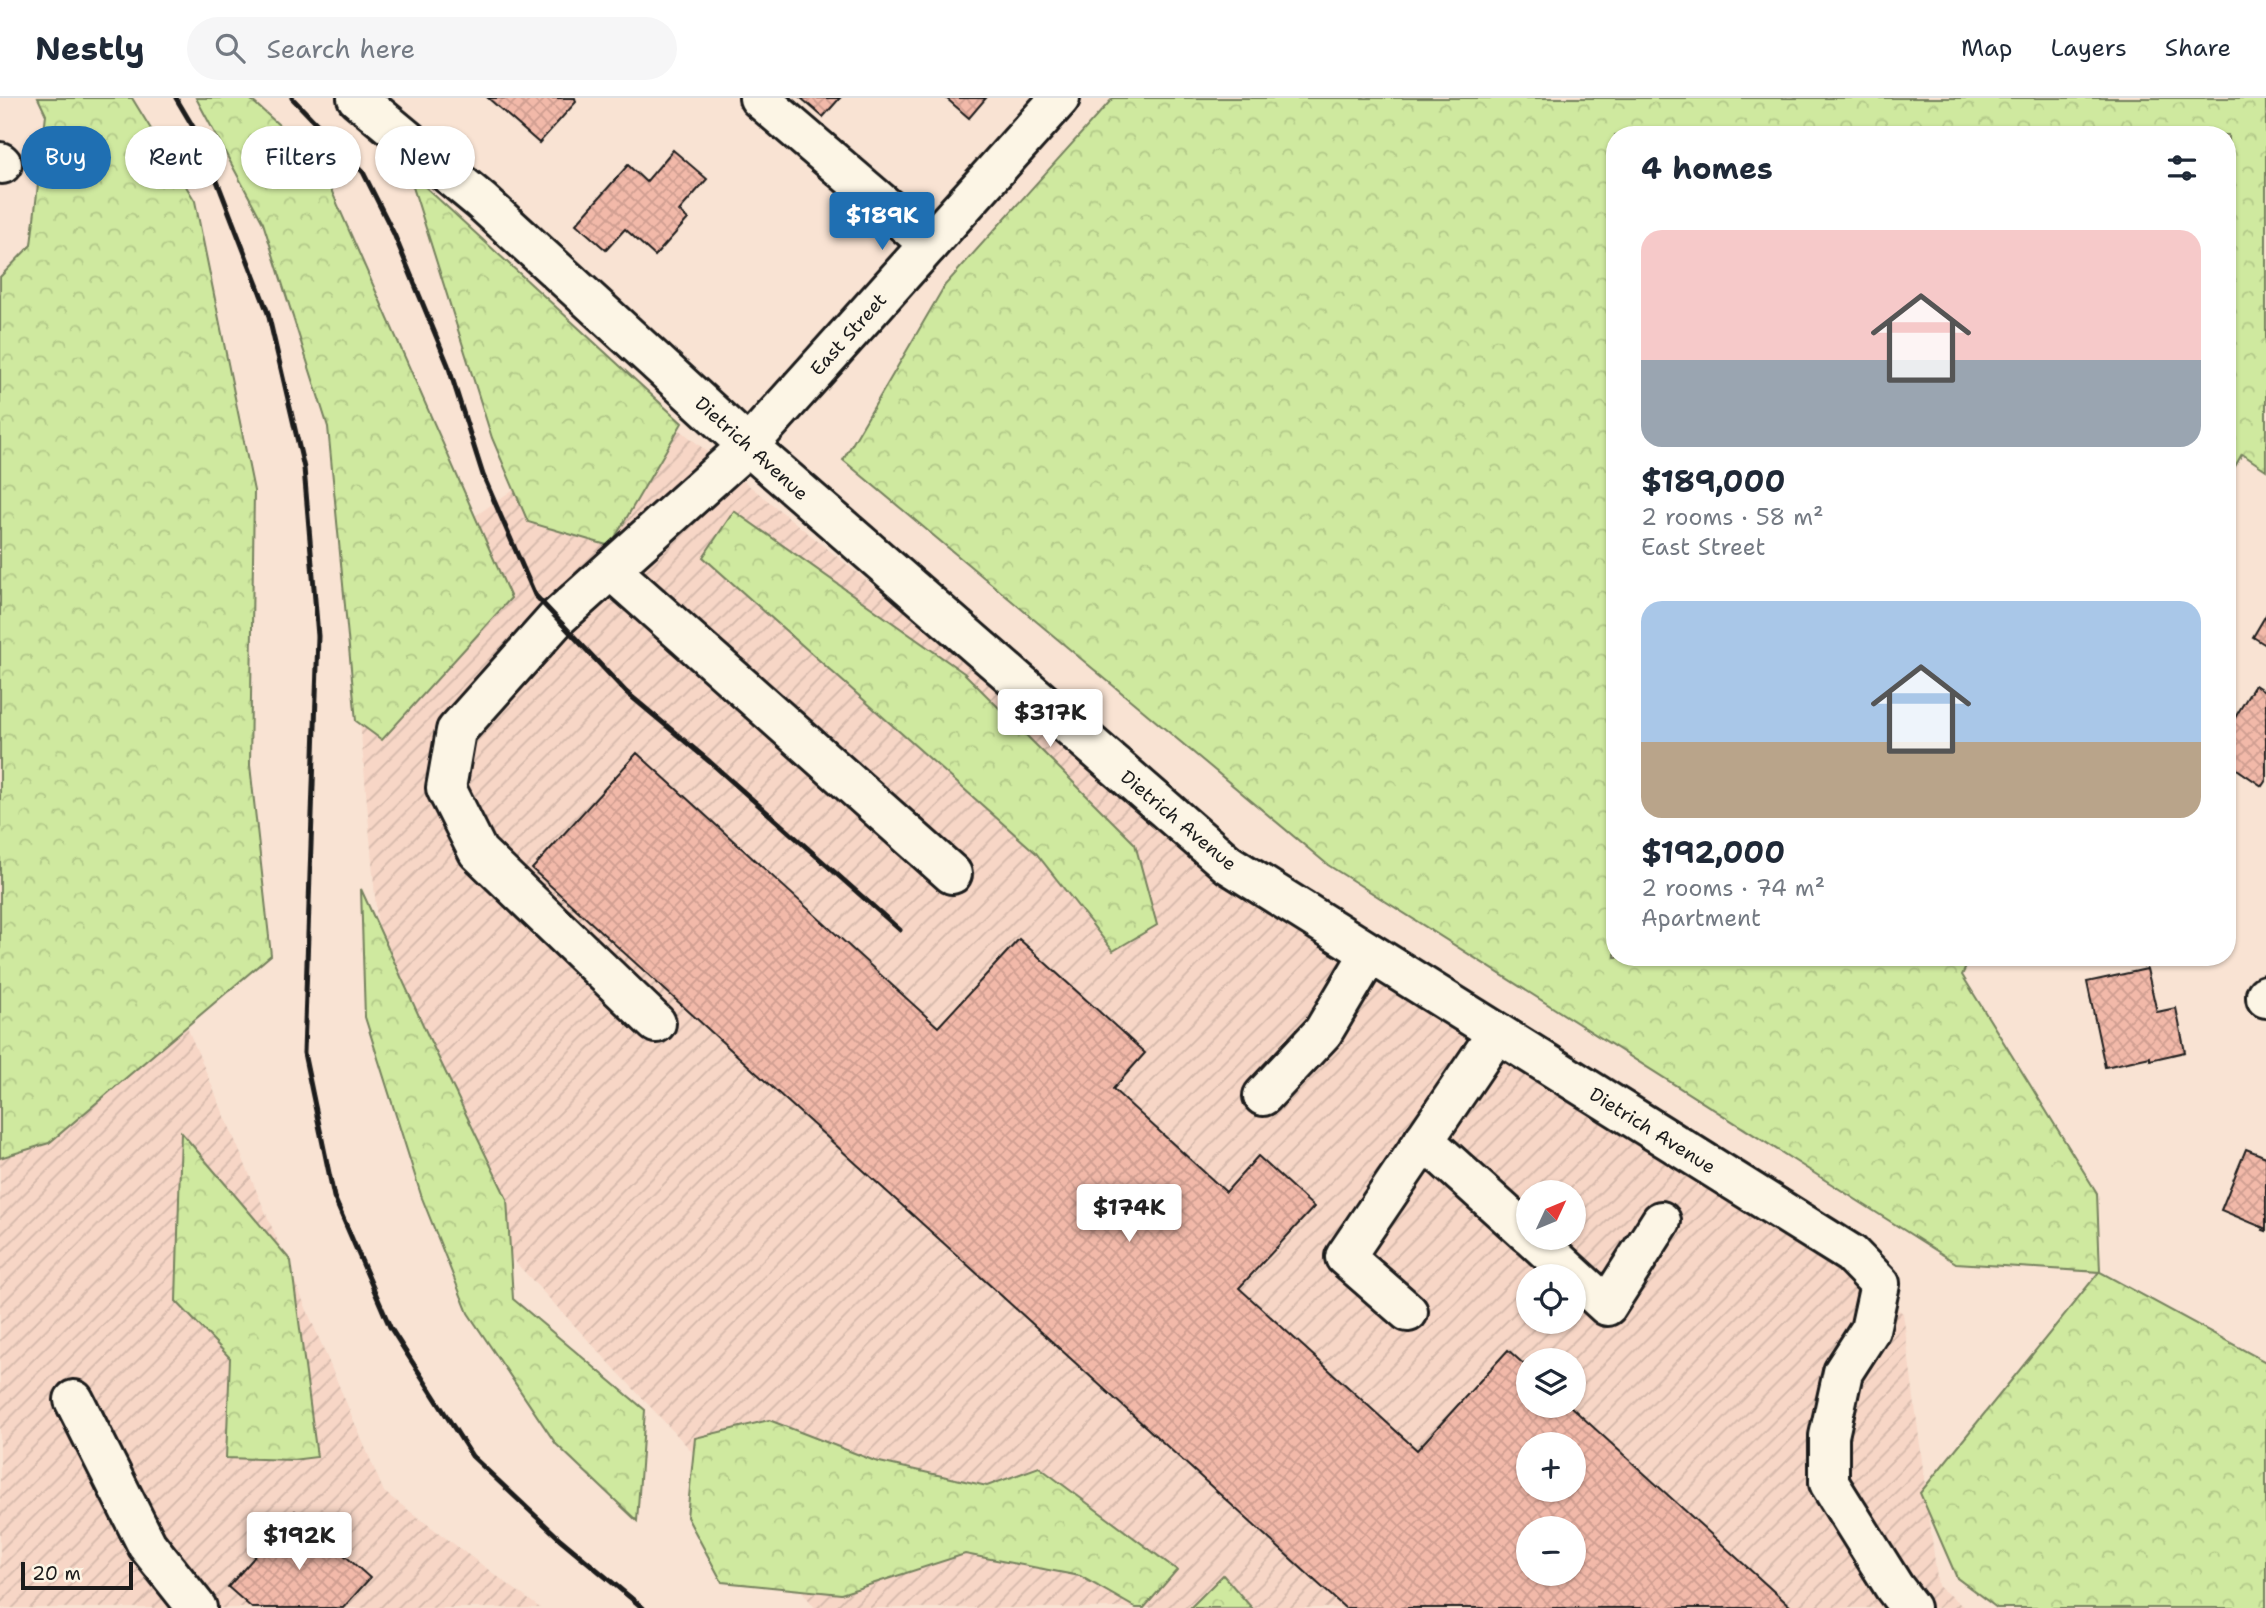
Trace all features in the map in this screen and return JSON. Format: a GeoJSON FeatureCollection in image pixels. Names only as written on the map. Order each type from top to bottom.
{"type":"FeatureCollection","features":[{"type":"Feature","properties":{"kind":"street","name":"Dietrich Avenue"},"geometry":{"type":"LineString","coordinates":[[357,98],[481,201],[748,446],[1228,864],[1851,1254],[1880,1284],[1870,1330],[1843,1372],[1829,1436],[1829,1483],[1910,1608]]}},
{"type":"Feature","properties":{"kind":"street"},"geometry":{"type":"LineString","coordinates":[[759,98],[929,244]]}},
{"type":"Feature","properties":{"kind":"street","name":"East Street"},"geometry":{"type":"LineString","coordinates":[[656,1023],[478,852],[446,788],[456,731],[557,618],[748,446],[1060,98]]}},
{"type":"Feature","properties":{"kind":"street"},"geometry":{"type":"LineString","coordinates":[[611,570],[952,874]]}},
{"type":"Feature","properties":{"kind":"street"},"geometry":{"type":"LineString","coordinates":[[1263,1096],[1323,1032],[1370,953]]}},
{"type":"Feature","properties":{"kind":"street"},"geometry":{"type":"LineString","coordinates":[[1408,1312],[1345,1257],[1497,1032]]}},
{"type":"Feature","properties":{"kind":"street"},"geometry":{"type":"LineString","coordinates":[[1424,1140],[1516,1223]]}},
{"type":"Feature","properties":{"kind":"street"},"geometry":{"type":"LineString","coordinates":[[1546,1250],[1607,1306],[1661,1221]]}},
{"type":"Feature","properties":{"kind":"street"},"geometry":{"type":"LineString","coordinates":[[74,1400],[147,1545],[197,1608]]}},
{"type":"Feature","properties":{"kind":"shaded area"},"geometry":{"type":"Polygon","coordinates":[[[642,399],[1293,925],[1903,1313],[1938,1586],[1965,1608],[815,1608],[700,1460],[504,1250],[377,920],[350,604],[642,399]]]}},
{"type":"Feature","properties":{"kind":"shaded area"},"geometry":{"type":"Polygon","coordinates":[[[187,1027],[384,1492],[540,1608],[0,1608],[0,1146],[187,1027]]]}},
{"type":"Feature","properties":{"kind":"green space"},"geometry":{"type":"Polygon","coordinates":[[[38,98],[132,98],[149,126],[125,126],[125,189],[188,189],[195,201],[254,491],[250,765],[271,955],[49,1143],[0,1158],[0,277],[31,245],[37,189],[111,189],[111,126],[45,126],[46,115],[38,98]]]}},
{"type":"Feature","properties":{"kind":"green space"},"geometry":{"type":"Polygon","coordinates":[[[196,98],[249,98],[280,126],[241,126],[241,182],[227,156],[227,126],[211,126],[196,98]]]}},
{"type":"Feature","properties":{"kind":"green space"},"geometry":{"type":"Polygon","coordinates":[[[1113,98],[2266,98],[2266,470],[2242,454],[2236,465],[2236,126],[1606,126],[1606,966],[1966,966],[1962,975],[2097,1193],[2100,1272],[2266,1362],[2266,1608],[1997,1608],[1957,1578],[1920,1493],[2099,1272],[1956,1263],[1328,865],[843,460],[945,285],[1113,98]]]}},
{"type":"Feature","properties":{"kind":"green space"},"geometry":{"type":"Polygon","coordinates":[[[245,189],[331,189],[511,598],[382,740],[356,721],[328,427],[263,223],[245,189]]]}},
{"type":"Feature","properties":{"kind":"green space"},"geometry":{"type":"Polygon","coordinates":[[[414,189],[428,189],[682,423],[610,546],[528,522],[492,438],[414,189]]]}},
{"type":"Feature","properties":{"kind":"green space"},"geometry":{"type":"Polygon","coordinates":[[[734,511],[964,673],[1135,844],[1157,925],[1113,951],[1036,853],[703,557],[734,511]]]}},
{"type":"Feature","properties":{"kind":"green space"},"geometry":{"type":"Polygon","coordinates":[[[361,889],[507,1199],[513,1299],[645,1410],[637,1521],[556,1444],[468,1313],[422,1198],[365,1017],[361,889]]]}},
{"type":"Feature","properties":{"kind":"green space"},"geometry":{"type":"Polygon","coordinates":[[[181,1132],[291,1261],[317,1457],[292,1460],[226,1458],[230,1358],[176,1301],[181,1132]]]}},
{"type":"Feature","properties":{"kind":"green space"},"geometry":{"type":"Polygon","coordinates":[[[769,1420],[875,1461],[987,1486],[1039,1467],[1177,1570],[1144,1608],[1136,1608],[1080,1576],[965,1554],[841,1594],[722,1582],[687,1517],[695,1438],[769,1420]]]}},
{"type":"Feature","properties":{"kind":"green space"},"geometry":{"type":"Polygon","coordinates":[[[1223,1575],[1252,1608],[1190,1608],[1223,1575]]]}},
{"type":"Feature","properties":{"kind":"building"},"geometry":{"type":"Polygon","coordinates":[[[488,98],[575,98],[576,102],[539,143],[488,98]]]}},
{"type":"Feature","properties":{"kind":"building"},"geometry":{"type":"Polygon","coordinates":[[[801,98],[840,98],[823,117],[801,98]]]}},
{"type":"Feature","properties":{"kind":"building"},"geometry":{"type":"Polygon","coordinates":[[[946,98],[986,98],[969,118],[946,98]]]}},
{"type":"Feature","properties":{"kind":"building"},"geometry":{"type":"Polygon","coordinates":[[[673,150],[707,179],[679,211],[688,219],[655,256],[625,229],[606,250],[576,224],[628,165],[646,182],[673,150]]]}},
{"type":"Feature","properties":{"kind":"building"},"geometry":{"type":"Polygon","coordinates":[[[2266,615],[2266,645],[2253,637],[2266,615]]]}},
{"type":"Feature","properties":{"kind":"building"},"geometry":{"type":"Polygon","coordinates":[[[2255,685],[2266,692],[2266,780],[2262,786],[2236,768],[2236,716],[2255,685]]]}},
{"type":"Feature","properties":{"kind":"building"},"geometry":{"type":"Polygon","coordinates":[[[637,753],[938,1027],[1019,939],[1145,1053],[1113,1089],[1226,1192],[1258,1156],[1314,1207],[1239,1288],[1417,1450],[1508,1350],[1516,1357],[1516,1418],[1583,1418],[1792,1608],[1345,1608],[532,869],[637,753]]]}},
{"type":"Feature","properties":{"kind":"building"},"geometry":{"type":"Polygon","coordinates":[[[2147,969],[2157,1012],[2176,1008],[2185,1052],[2105,1067],[2087,982],[2147,969]]]}},
{"type":"Feature","properties":{"kind":"building"},"geometry":{"type":"Polygon","coordinates":[[[2246,1149],[2266,1157],[2266,1231],[2221,1210],[2246,1149]]]}},
{"type":"Feature","properties":{"kind":"building"},"geometry":{"type":"Polygon","coordinates":[[[295,1511],[370,1578],[343,1608],[252,1608],[228,1587],[295,1511]]]}},
{"type":"Feature","properties":{"kind":"railway"},"geometry":{"type":"LineString","coordinates":[[176,98],[202,142],[268,313],[304,468],[318,636],[304,1053],[334,1197],[390,1327],[472,1456],[560,1539],[643,1608]]}},
{"type":"Feature","properties":{"kind":"railway"},"geometry":{"type":"LineString","coordinates":[[292,98],[363,172],[394,234],[448,365],[483,475],[535,595],[626,692],[710,762],[900,930]]}}]}
